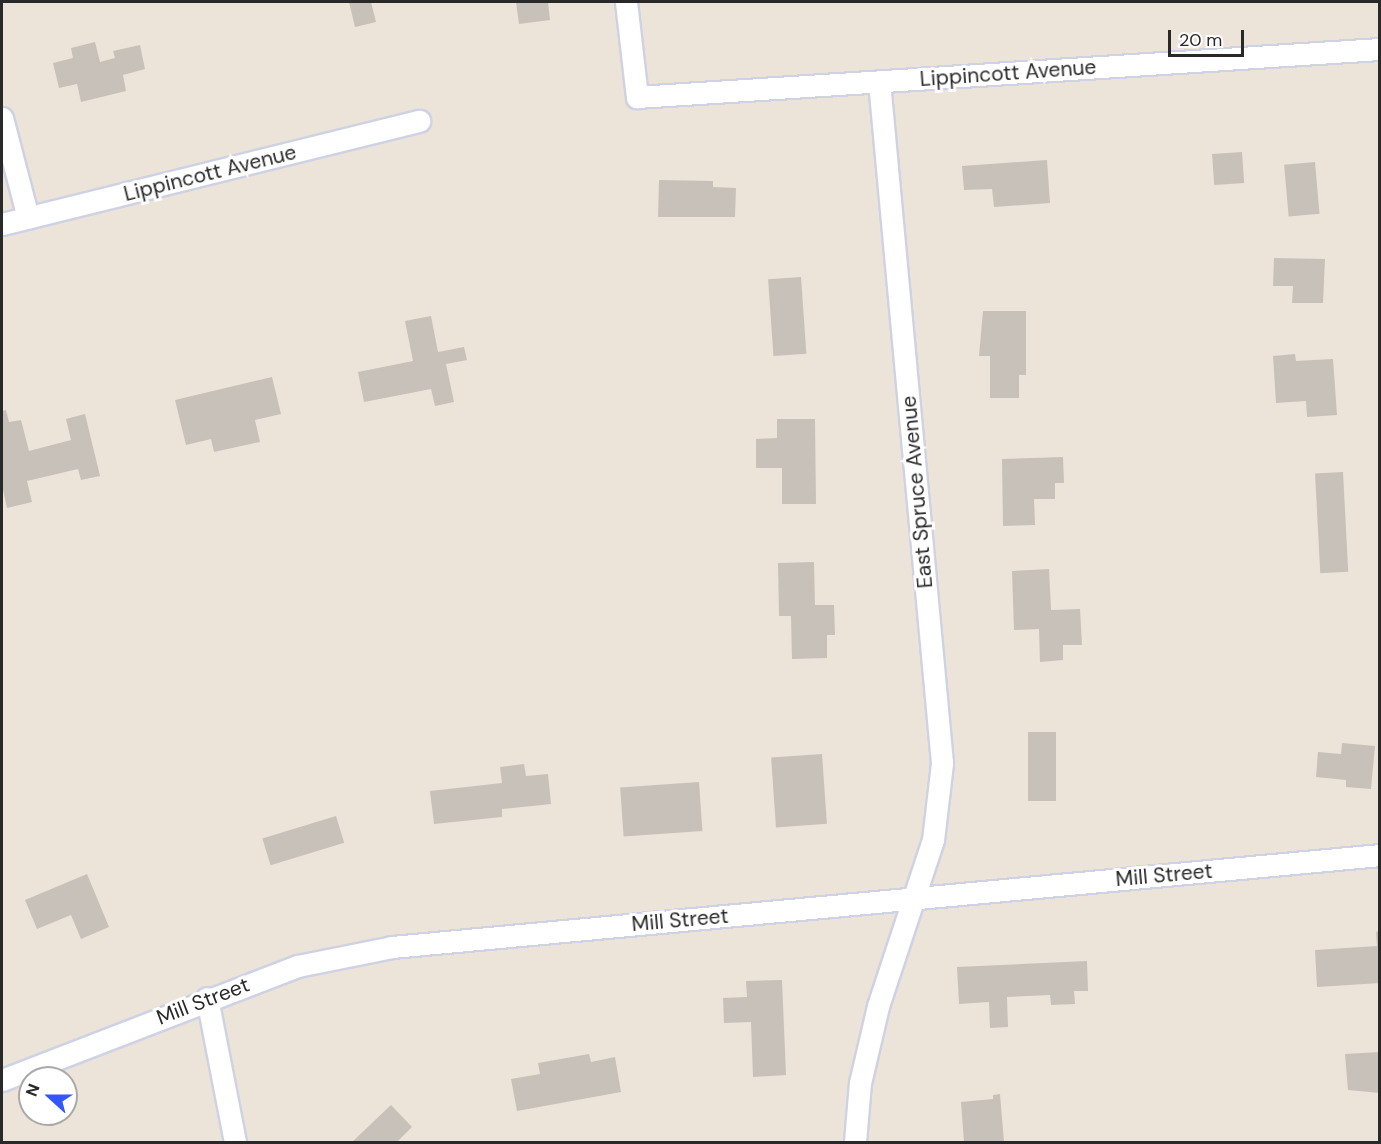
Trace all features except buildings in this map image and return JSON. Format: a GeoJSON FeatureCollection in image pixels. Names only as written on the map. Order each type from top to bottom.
{"type":"FeatureCollection","features":[{"type":"Feature","properties":{"kind":"street","name":"Lippincott Avenue"},"geometry":{"type":"LineString","coordinates":[[626,2],[637,97],[1380,49]]}},
{"type":"Feature","properties":{"kind":"street","name":"East Spruce Avenue"},"geometry":{"type":"LineString","coordinates":[[855,1143],[865,1061],[878,1006],[933,840],[942,763],[879,81]]}},
{"type":"Feature","properties":{"kind":"street"},"geometry":{"type":"LineString","coordinates":[[2,118],[28,218]]}},
{"type":"Feature","properties":{"kind":"street","name":"Lippincott Avenue"},"geometry":{"type":"LineString","coordinates":[[2,224],[419,121]]}},
{"type":"Feature","properties":{"kind":"street","name":"Mill Street"},"geometry":{"type":"LineString","coordinates":[[2,1080],[207,998],[298,966],[393,947],[1380,855]]}},
{"type":"Feature","properties":{"kind":"street"},"geometry":{"type":"LineString","coordinates":[[207,998],[235,1143]]}}]}
